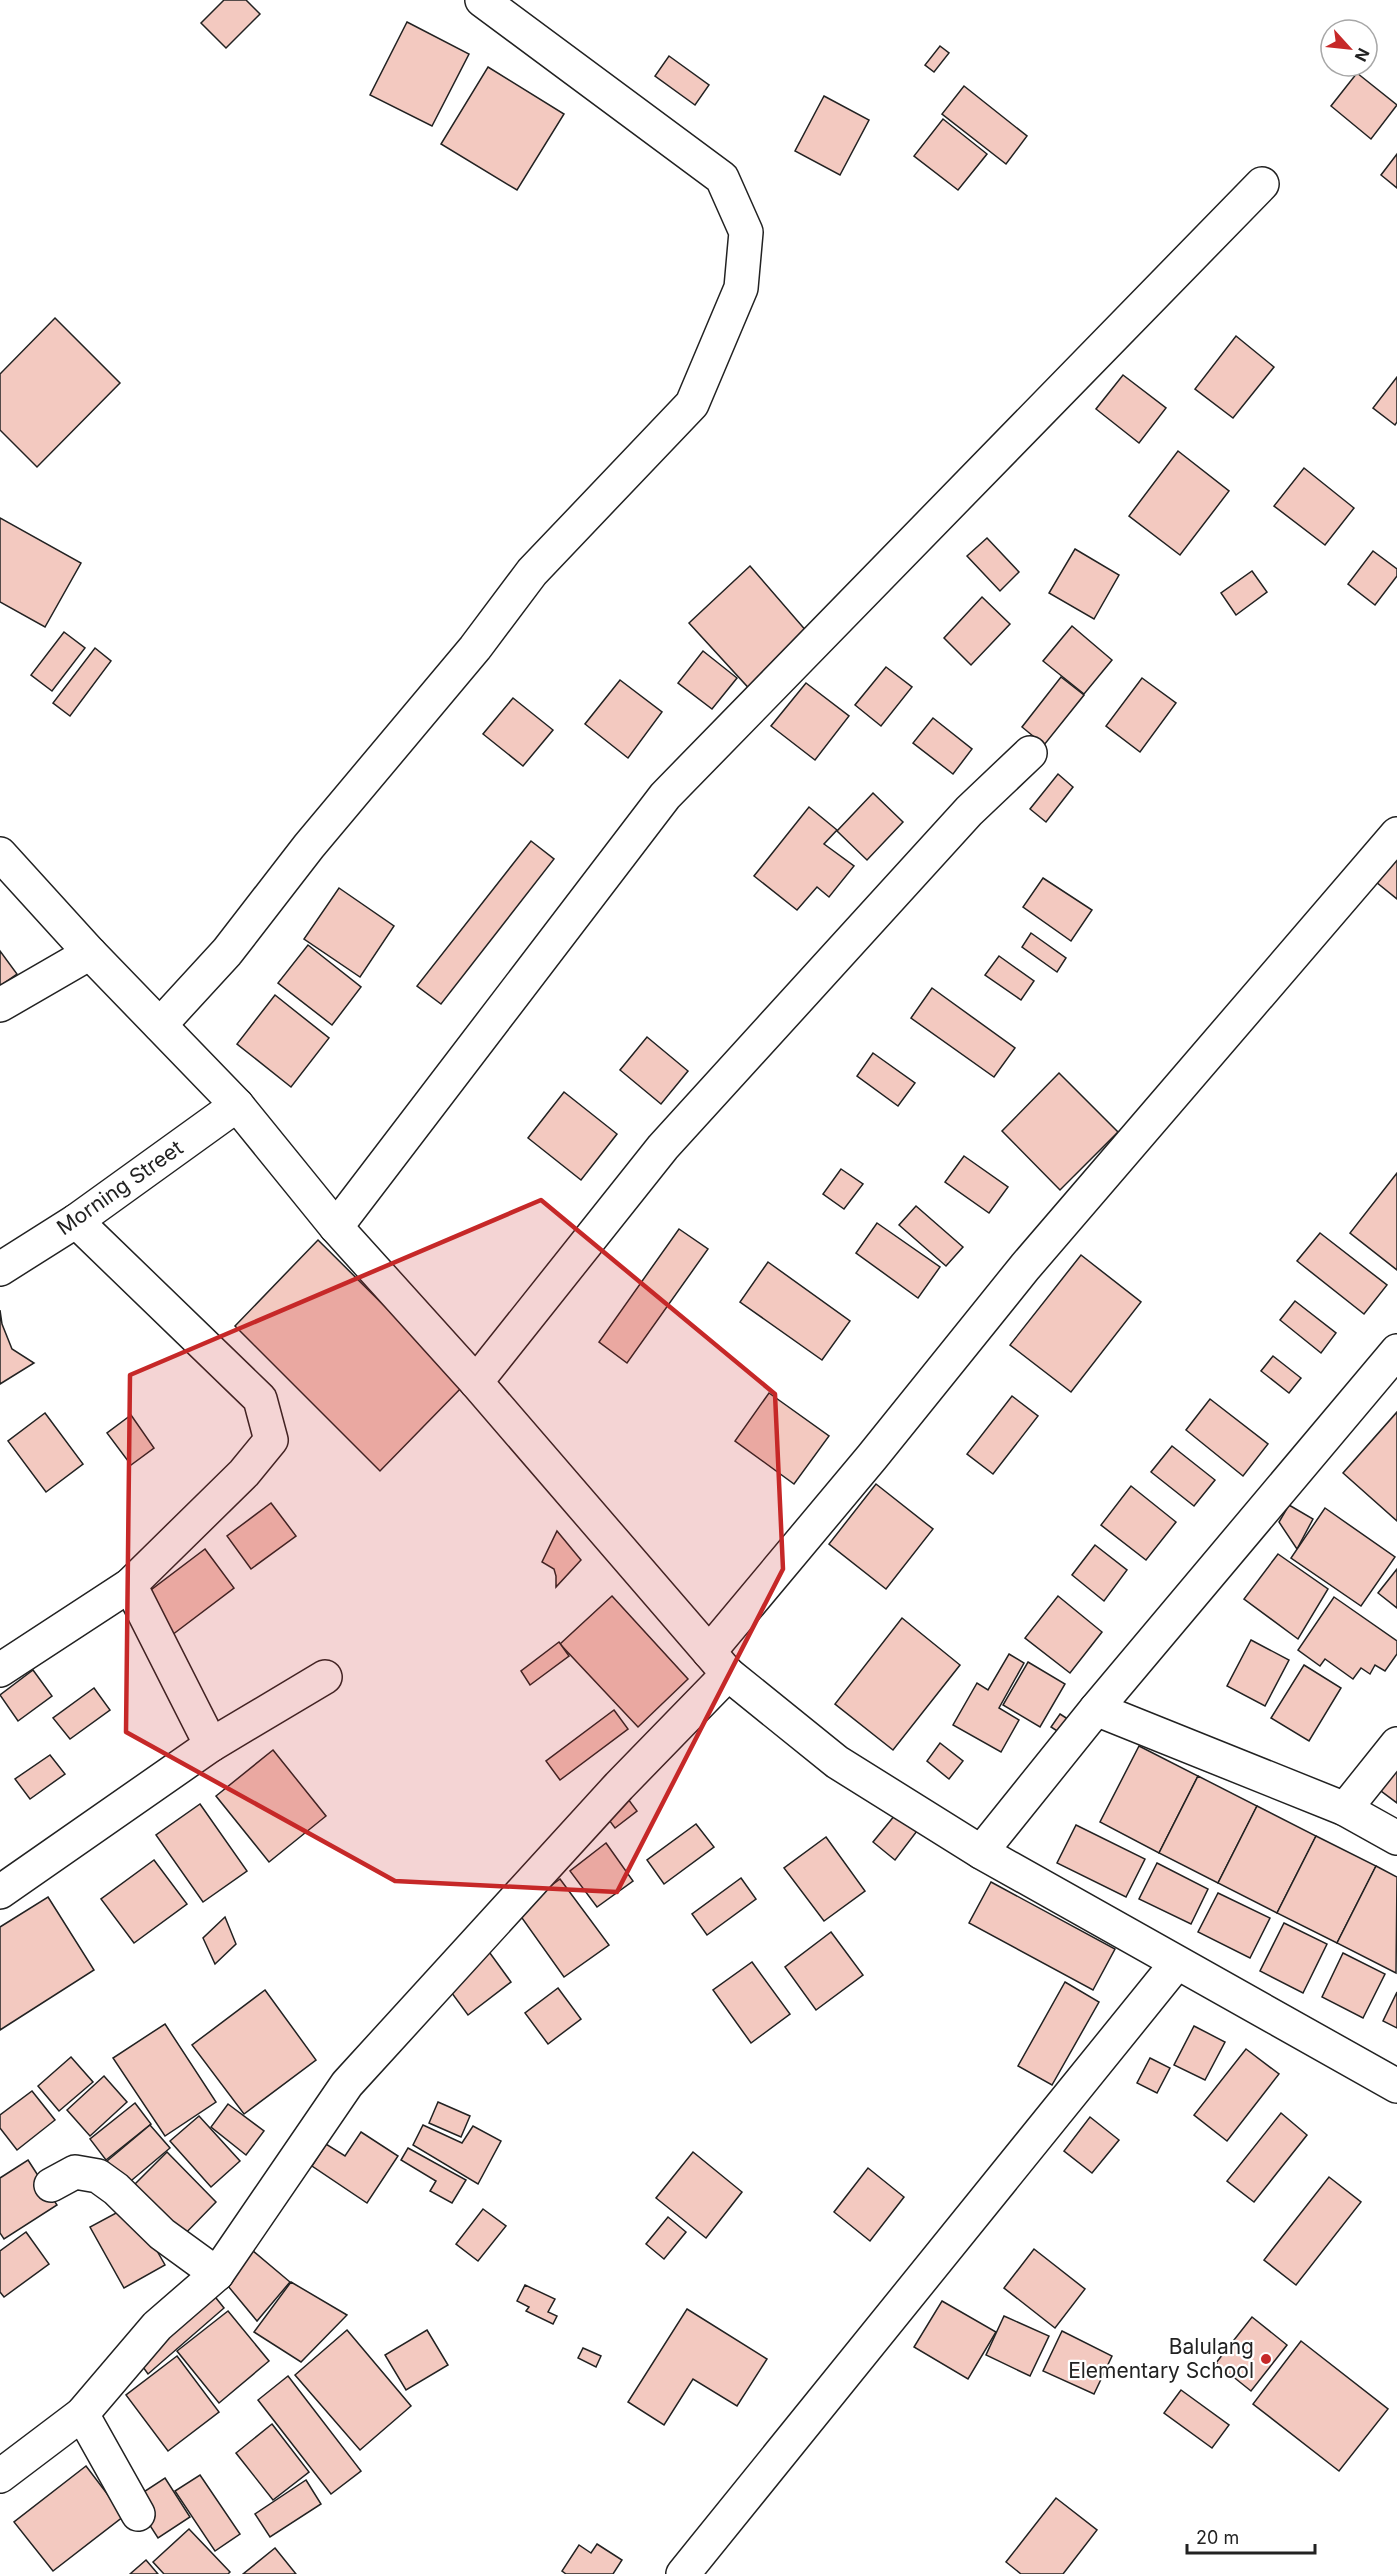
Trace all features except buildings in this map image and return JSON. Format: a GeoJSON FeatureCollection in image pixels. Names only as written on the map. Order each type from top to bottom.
{"type":"FeatureCollection","features":[{"type":"Feature","properties":{"kind":"street"},"geometry":{"type":"LineString","coordinates":[[160,1025],[227,952],[309,846],[475,648],[532,572],[692,404],[741,288],[746,232],[722,178],[482,0]]}},
{"type":"Feature","properties":{"kind":"street"},"geometry":{"type":"LineString","coordinates":[[336,1227],[665,796],[869,584],[1263,184]]}},
{"type":"Feature","properties":{"kind":"street"},"geometry":{"type":"LineString","coordinates":[[476,1382],[663,1147],[969,811],[1030,753]]}},
{"type":"Feature","properties":{"kind":"street"},"geometry":{"type":"LineString","coordinates":[[0,2476],[82,2414],[157,2326],[217,2274],[347,2084],[619,1785],[719,1663],[872,1457],[1025,1267],[1397,834]]}},
{"type":"Feature","properties":{"kind":"street"},"geometry":{"type":"LineString","coordinates":[[0,854],[90,953],[237,1105],[336,1227],[476,1382],[719,1663],[837,1761],[981,1852],[1176,1964],[1397,2086]]}},
{"type":"Feature","properties":{"kind":"street"},"geometry":{"type":"LineString","coordinates":[[0,1005],[90,953]]}},
{"type":"Feature","properties":{"kind":"street","name":"Morning Street"},"geometry":{"type":"LineString","coordinates":[[0,1269],[76,1221],[237,1105]]}},
{"type":"Feature","properties":{"kind":"street"},"geometry":{"type":"LineString","coordinates":[[0,1670],[130,1585],[244,1473],[271,1440],[260,1399],[76,1221]]}},
{"type":"Feature","properties":{"kind":"street"},"geometry":{"type":"LineString","coordinates":[[981,1852],[1096,1709],[1397,1351]]}},
{"type":"Feature","properties":{"kind":"street"},"geometry":{"type":"LineString","coordinates":[[130,1585],[211,1745]]}},
{"type":"Feature","properties":{"kind":"street"},"geometry":{"type":"LineString","coordinates":[[0,1892],[211,1745],[325,1677]]}},
{"type":"Feature","properties":{"kind":"street"},"geometry":{"type":"LineString","coordinates":[[1096,1709],[1345,1809],[1397,1838]]}},
{"type":"Feature","properties":{"kind":"street"},"geometry":{"type":"LineString","coordinates":[[1345,1809],[1397,1744]]}},
{"type":"Feature","properties":{"kind":"street"},"geometry":{"type":"LineString","coordinates":[[683,2574],[1176,1964]]}},
{"type":"Feature","properties":{"kind":"street"},"geometry":{"type":"LineString","coordinates":[[51,2185],[75,2172],[98,2176],[132,2202],[162,2234],[217,2274]]}},
{"type":"Feature","properties":{"kind":"street"},"geometry":{"type":"LineString","coordinates":[[82,2414],[138,2514]]}},
{"type":"Feature","properties":{"kind":"highlighted area"},"geometry":{"type":"Polygon","coordinates":[[[541,1200],[775,1394],[783,1569],[617,1892],[395,1881],[126,1732],[130,1375],[541,1200]]]}},
{"type":"Feature","properties":{"kind":"place","name":"Balulang Elementary School"},"geometry":{"type":"Point","coordinates":[1266,2359]}}]}
